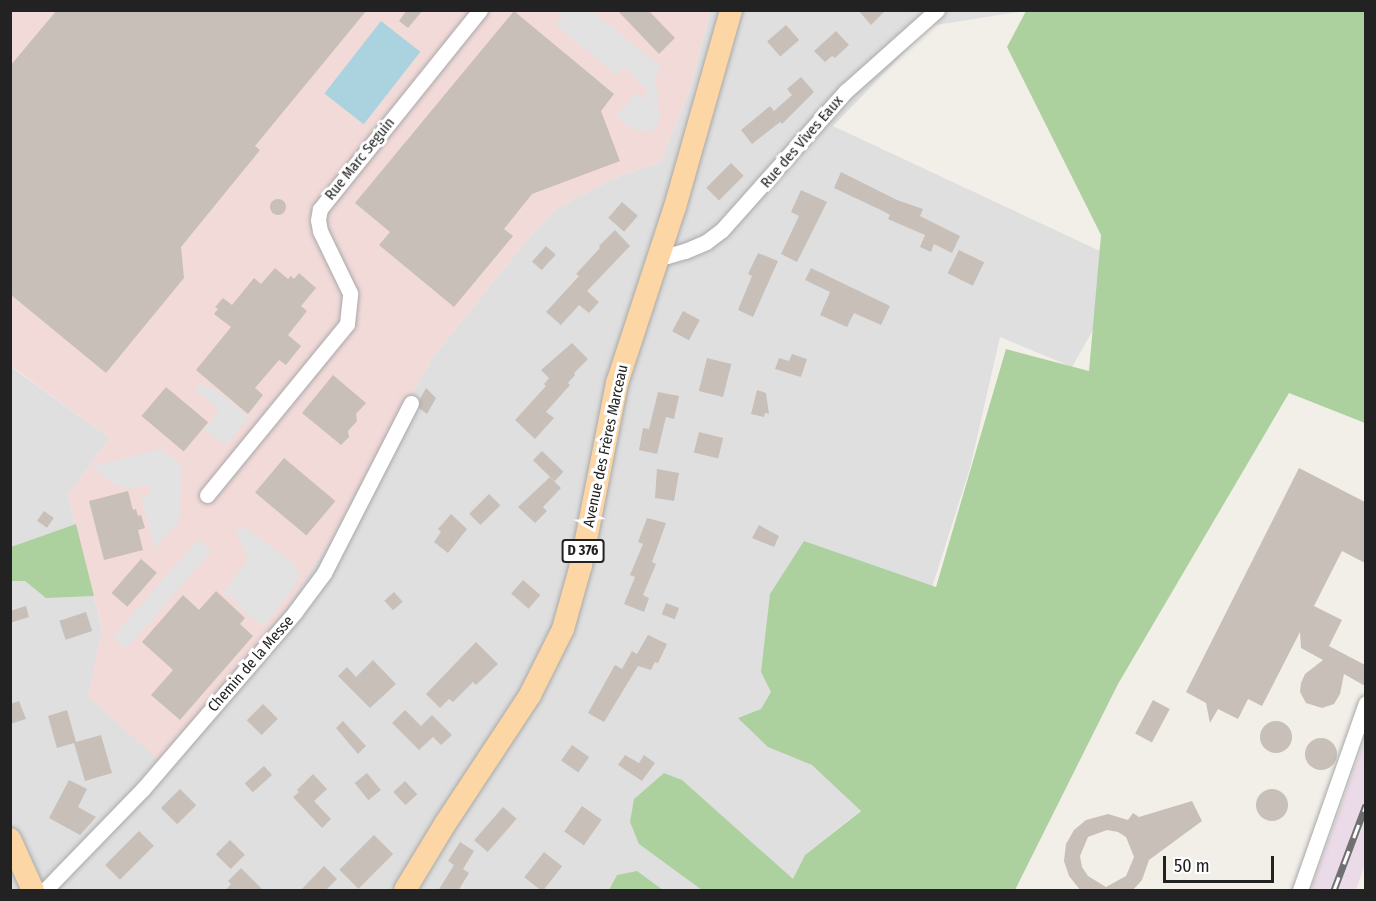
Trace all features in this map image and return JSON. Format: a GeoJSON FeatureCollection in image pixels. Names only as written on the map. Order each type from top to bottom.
{"type":"FeatureCollection","features":[{"type":"Feature","properties":{"kind":"main road","name":"Avenue des Frères Marceau"},"geometry":{"type":"LineString","coordinates":[[405,891],[445,824],[530,695],[563,629],[579,574],[617,383],[684,179],[731,10]]}},
{"type":"Feature","properties":{"kind":"main road"},"geometry":{"type":"LineString","coordinates":[[10,840],[33,891]]}},
{"type":"Feature","properties":{"kind":"street","name":"Rue Marc Seguin"},"geometry":{"type":"LineString","coordinates":[[207,495],[347,324],[350,293],[320,231],[318,220],[320,209],[480,10]]}},
{"type":"Feature","properties":{"kind":"street","name":"Rue des Vives Eaux"},"geometry":{"type":"LineString","coordinates":[[660,254],[667,256],[685,251],[706,242],[722,230],[846,91],[937,10]]}},
{"type":"Feature","properties":{"kind":"street","name":"Chemin de la Messe"},"geometry":{"type":"LineString","coordinates":[[45,891],[143,789],[296,612],[324,573],[411,403]]}},
{"type":"Feature","properties":{"kind":"street"},"geometry":{"type":"LineString","coordinates":[[1300,891],[1365,703]]}},
{"type":"Feature","properties":{"kind":"shaded area"},"geometry":{"type":"Polygon","coordinates":[[[11,11],[710,11],[691,86],[661,162],[620,176],[557,208],[532,234],[432,358],[332,539],[279,620],[159,761],[88,696],[102,628],[68,495],[110,438],[11,366],[11,11]]]}},
{"type":"Feature","properties":{"kind":"shaded area"},"geometry":{"type":"Polygon","coordinates":[[[560,11],[592,11],[662,68],[655,75],[660,122],[652,131],[634,130],[616,117],[636,93],[645,99],[647,89],[623,67],[616,75],[556,25],[562,16],[560,11]]]}},
{"type":"Feature","properties":{"kind":"shaded area"},"geometry":{"type":"Polygon","coordinates":[[[710,11],[1025,11],[930,26],[833,126],[1130,265],[1072,367],[1000,337],[970,468],[861,810],[805,855],[788,890],[11,890],[10,366],[110,438],[68,495],[102,629],[89,696],[332,539],[432,358],[532,234],[557,208],[620,176],[661,162],[691,86],[710,11]]]}},
{"type":"Feature","properties":{"kind":"shaded area"},"geometry":{"type":"Polygon","coordinates":[[[201,383],[208,388],[211,387],[249,417],[225,446],[204,429],[220,410],[195,390],[201,383]]]}},
{"type":"Feature","properties":{"kind":"shaded area"},"geometry":{"type":"Polygon","coordinates":[[[162,449],[181,465],[180,521],[155,548],[141,498],[150,494],[148,484],[129,489],[112,483],[92,466],[162,449]]]}},
{"type":"Feature","properties":{"kind":"shaded area"},"geometry":{"type":"Polygon","coordinates":[[[245,527],[295,565],[299,576],[294,587],[264,626],[247,614],[232,596],[222,594],[248,559],[235,531],[245,527]]]}},
{"type":"Feature","properties":{"kind":"shaded area"},"geometry":{"type":"Polygon","coordinates":[[[198,539],[212,551],[126,649],[113,637],[198,539]]]}},
{"type":"Feature","properties":{"kind":"shaded area"},"geometry":{"type":"Polygon","coordinates":[[[1365,739],[1365,864],[1356,890],[1311,890],[1365,739]]]}},
{"type":"Feature","properties":{"kind":"green space"},"geometry":{"type":"Polygon","coordinates":[[[1026,11],[1365,11],[1365,423],[1289,393],[1118,684],[1015,890],[702,890],[639,844],[630,822],[634,799],[664,773],[682,780],[793,879],[805,855],[861,811],[812,765],[768,747],[738,718],[761,709],[771,692],[761,672],[770,594],[804,541],[936,587],[1006,349],[1089,371],[1101,235],[1007,47],[1026,11]]]}},
{"type":"Feature","properties":{"kind":"green space"},"geometry":{"type":"Polygon","coordinates":[[[76,524],[94,596],[46,598],[25,581],[11,581],[11,547],[76,524]]]}},
{"type":"Feature","properties":{"kind":"green space"},"geometry":{"type":"Polygon","coordinates":[[[637,871],[663,890],[609,890],[617,875],[637,871]]]}},
{"type":"Feature","properties":{"kind":"water"},"geometry":{"type":"Polygon","coordinates":[[[381,21],[420,52],[364,124],[324,93],[381,21]]]}},
{"type":"Feature","properties":{"kind":"building"},"geometry":{"type":"Polygon","coordinates":[[[57,10],[367,10],[255,146],[260,150],[181,247],[184,278],[106,373],[10,294],[10,66],[57,10]]]}},
{"type":"Feature","properties":{"kind":"building"},"geometry":{"type":"Polygon","coordinates":[[[407,10],[423,10],[408,28],[399,21],[407,10]]]}},
{"type":"Feature","properties":{"kind":"building"},"geometry":{"type":"Polygon","coordinates":[[[617,10],[648,10],[675,38],[659,54],[617,10]]]}},
{"type":"Feature","properties":{"kind":"building"},"geometry":{"type":"Polygon","coordinates":[[[858,10],[886,10],[871,25],[858,10]]]}},
{"type":"Feature","properties":{"kind":"building"},"geometry":{"type":"Polygon","coordinates":[[[514,11],[614,94],[601,111],[620,161],[532,194],[504,229],[513,236],[454,307],[379,245],[390,232],[355,203],[514,11]]]}},
{"type":"Feature","properties":{"kind":"building"},"geometry":{"type":"Polygon","coordinates":[[[786,25],[799,40],[780,56],[767,41],[786,25]]]}},
{"type":"Feature","properties":{"kind":"building"},"geometry":{"type":"Polygon","coordinates":[[[836,31],[849,45],[835,58],[832,56],[825,62],[814,51],[836,31]]]}},
{"type":"Feature","properties":{"kind":"building"},"geometry":{"type":"Polygon","coordinates":[[[801,77],[814,92],[782,124],[780,122],[752,144],[741,130],[770,106],[774,111],[792,95],[787,89],[801,77]]]}},
{"type":"Feature","properties":{"kind":"building"},"geometry":{"type":"Polygon","coordinates":[[[731,163],[744,176],[719,200],[706,188],[731,163]]]}},
{"type":"Feature","properties":{"kind":"building"},"geometry":{"type":"Polygon","coordinates":[[[841,172],[897,200],[923,209],[920,216],[960,236],[952,253],[934,244],[931,252],[920,247],[925,235],[888,219],[890,215],[834,188],[841,172]]]}},
{"type":"Feature","properties":{"kind":"building"},"geometry":{"type":"Polygon","coordinates":[[[801,190],[827,202],[797,262],[781,254],[799,216],[791,212],[801,190]]]}},
{"type":"Feature","properties":{"kind":"building"},"geometry":{"type":"Polygon","coordinates":[[[275,199],[281,199],[286,207],[284,213],[275,215],[270,210],[270,204],[275,199]]]}},
{"type":"Feature","properties":{"kind":"building"},"geometry":{"type":"Polygon","coordinates":[[[622,202],[638,216],[624,232],[608,218],[622,202]]]}},
{"type":"Feature","properties":{"kind":"building"},"geometry":{"type":"Polygon","coordinates":[[[615,230],[630,246],[587,291],[599,302],[589,313],[579,305],[561,325],[546,312],[579,276],[576,274],[615,230]]]}},
{"type":"Feature","properties":{"kind":"building"},"geometry":{"type":"Polygon","coordinates":[[[546,246],[556,255],[542,270],[532,262],[546,246]]]}},
{"type":"Feature","properties":{"kind":"building"},"geometry":{"type":"Polygon","coordinates":[[[959,250],[984,262],[973,286],[948,273],[959,250]]]}},
{"type":"Feature","properties":{"kind":"building"},"geometry":{"type":"Polygon","coordinates":[[[758,253],[778,261],[753,317],[738,310],[752,276],[748,274],[758,253]]]}},
{"type":"Feature","properties":{"kind":"building"},"geometry":{"type":"Polygon","coordinates":[[[275,268],[288,279],[291,276],[294,279],[299,273],[316,288],[301,306],[307,311],[288,335],[301,346],[286,365],[279,360],[255,388],[263,395],[248,414],[196,370],[231,327],[214,314],[218,309],[215,307],[223,298],[232,305],[254,278],[261,284],[275,268]]]}},
{"type":"Feature","properties":{"kind":"building"},"geometry":{"type":"Polygon","coordinates":[[[811,268],[890,306],[881,325],[854,313],[847,327],[820,315],[830,292],[805,280],[811,268]]]}},
{"type":"Feature","properties":{"kind":"building"},"geometry":{"type":"Polygon","coordinates":[[[683,311],[700,320],[689,340],[672,331],[683,311]]]}},
{"type":"Feature","properties":{"kind":"building"},"geometry":{"type":"Polygon","coordinates":[[[572,343],[588,359],[574,373],[575,375],[568,383],[570,385],[546,412],[554,418],[535,439],[515,420],[546,386],[544,384],[549,378],[541,370],[572,343]]]}},
{"type":"Feature","properties":{"kind":"building"},"geometry":{"type":"Polygon","coordinates":[[[792,354],[807,359],[801,377],[775,369],[779,358],[789,361],[792,354]]]}},
{"type":"Feature","properties":{"kind":"building"},"geometry":{"type":"Polygon","coordinates":[[[707,358],[731,364],[723,397],[699,391],[707,358]]]}},
{"type":"Feature","properties":{"kind":"building"},"geometry":{"type":"Polygon","coordinates":[[[333,375],[366,403],[356,414],[357,421],[348,431],[349,437],[341,445],[302,413],[333,375]]]}},
{"type":"Feature","properties":{"kind":"building"},"geometry":{"type":"Polygon","coordinates":[[[166,387],[208,422],[184,451],[142,416],[166,387]]]}},
{"type":"Feature","properties":{"kind":"building"},"geometry":{"type":"Polygon","coordinates":[[[426,388],[436,398],[427,414],[419,408],[420,399],[426,388]]]}},
{"type":"Feature","properties":{"kind":"building"},"geometry":{"type":"Polygon","coordinates":[[[757,390],[766,393],[769,414],[765,413],[764,417],[751,414],[757,390]]]}},
{"type":"Feature","properties":{"kind":"building"},"geometry":{"type":"Polygon","coordinates":[[[658,392],[679,396],[674,419],[666,417],[657,454],[639,450],[643,428],[649,429],[658,392]]]}},
{"type":"Feature","properties":{"kind":"building"},"geometry":{"type":"Polygon","coordinates":[[[699,432],[723,438],[718,458],[694,452],[699,432]]]}},
{"type":"Feature","properties":{"kind":"building"},"geometry":{"type":"Polygon","coordinates":[[[542,451],[564,472],[555,481],[533,460],[542,451]]]}},
{"type":"Feature","properties":{"kind":"building"},"geometry":{"type":"Polygon","coordinates":[[[284,458],[335,501],[306,536],[255,492],[284,458]]]}},
{"type":"Feature","properties":{"kind":"building"},"geometry":{"type":"Polygon","coordinates":[[[1299,468],[1365,502],[1365,563],[1342,551],[1314,606],[1342,620],[1329,646],[1365,665],[1365,686],[1344,674],[1340,694],[1334,704],[1322,708],[1306,703],[1300,692],[1301,683],[1305,674],[1323,660],[1301,648],[1300,632],[1262,706],[1248,699],[1238,719],[1218,709],[1210,723],[1206,703],[1186,692],[1299,468]]]}},
{"type":"Feature","properties":{"kind":"building"},"geometry":{"type":"Polygon","coordinates":[[[657,469],[679,473],[674,501],[655,498],[657,469]]]}},
{"type":"Feature","properties":{"kind":"building"},"geometry":{"type":"Polygon","coordinates":[[[550,477],[561,488],[543,507],[547,511],[535,523],[518,507],[550,477]]]}},
{"type":"Feature","properties":{"kind":"building"},"geometry":{"type":"Polygon","coordinates":[[[128,491],[133,510],[136,509],[138,516],[141,515],[145,528],[138,530],[143,550],[104,560],[89,501],[128,491]]]}},
{"type":"Feature","properties":{"kind":"building"},"geometry":{"type":"Polygon","coordinates":[[[489,494],[500,505],[481,525],[469,514],[489,494]]]}},
{"type":"Feature","properties":{"kind":"building"},"geometry":{"type":"Polygon","coordinates":[[[44,511],[54,518],[47,528],[37,521],[44,511]]]}},
{"type":"Feature","properties":{"kind":"building"},"geometry":{"type":"Polygon","coordinates":[[[451,514],[467,529],[448,553],[434,542],[441,532],[438,529],[451,514]]]}},
{"type":"Feature","properties":{"kind":"building"},"geometry":{"type":"Polygon","coordinates":[[[647,518],[666,523],[652,562],[656,564],[643,595],[649,598],[644,612],[624,604],[635,577],[630,575],[643,544],[638,542],[647,518]]]}},
{"type":"Feature","properties":{"kind":"building"},"geometry":{"type":"Polygon","coordinates":[[[759,525],[779,536],[774,547],[752,538],[759,525]]]}},
{"type":"Feature","properties":{"kind":"building"},"geometry":{"type":"Polygon","coordinates":[[[141,559],[157,573],[127,607],[111,593],[141,559]]]}},
{"type":"Feature","properties":{"kind":"building"},"geometry":{"type":"Polygon","coordinates":[[[523,580],[540,595],[529,609],[511,594],[523,580]]]}},
{"type":"Feature","properties":{"kind":"building"},"geometry":{"type":"Polygon","coordinates":[[[216,591],[245,618],[240,624],[253,636],[180,720],[151,695],[173,670],[142,642],[183,595],[199,610],[216,591]]]}},
{"type":"Feature","properties":{"kind":"building"},"geometry":{"type":"Polygon","coordinates":[[[394,592],[403,602],[393,610],[384,601],[394,592]]]}},
{"type":"Feature","properties":{"kind":"building"},"geometry":{"type":"Polygon","coordinates":[[[666,603],[679,608],[675,619],[662,614],[666,603]]]}},
{"type":"Feature","properties":{"kind":"building"},"geometry":{"type":"Polygon","coordinates":[[[26,606],[29,617],[10,623],[10,611],[26,606]]]}},
{"type":"Feature","properties":{"kind":"building"},"geometry":{"type":"Polygon","coordinates":[[[86,612],[92,631],[66,640],[59,621],[86,612]]]}},
{"type":"Feature","properties":{"kind":"building"},"geometry":{"type":"Polygon","coordinates":[[[648,635],[667,644],[658,663],[655,662],[651,670],[638,666],[604,722],[588,713],[615,665],[622,669],[632,651],[637,654],[648,635]]]}},
{"type":"Feature","properties":{"kind":"building"},"geometry":{"type":"Polygon","coordinates":[[[476,642],[498,664],[476,685],[473,682],[453,702],[449,699],[440,708],[426,694],[476,642]]]}},
{"type":"Feature","properties":{"kind":"building"},"geometry":{"type":"Polygon","coordinates":[[[373,660],[396,684],[370,708],[338,676],[347,667],[356,677],[373,660]]]}},
{"type":"Feature","properties":{"kind":"building"},"geometry":{"type":"Polygon","coordinates":[[[1153,700],[1170,709],[1152,742],[1135,734],[1153,700]]]}},
{"type":"Feature","properties":{"kind":"building"},"geometry":{"type":"Polygon","coordinates":[[[19,701],[26,719],[10,724],[10,704],[19,701]]]}},
{"type":"Feature","properties":{"kind":"building"},"geometry":{"type":"Polygon","coordinates":[[[263,704],[278,719],[262,735],[247,720],[263,704]]]}},
{"type":"Feature","properties":{"kind":"building"},"geometry":{"type":"Polygon","coordinates":[[[67,710],[76,742],[101,735],[112,773],[85,781],[74,743],[57,748],[48,716],[67,710]]]}},
{"type":"Feature","properties":{"kind":"building"},"geometry":{"type":"Polygon","coordinates":[[[405,710],[421,726],[432,715],[452,735],[441,745],[433,737],[419,750],[392,723],[405,710]]]}},
{"type":"Feature","properties":{"kind":"building"},"geometry":{"type":"Polygon","coordinates":[[[343,721],[366,746],[358,754],[336,728],[343,721]]]}},
{"type":"Feature","properties":{"kind":"building"},"geometry":{"type":"Polygon","coordinates":[[[1276,721],[1287,726],[1292,737],[1287,748],[1276,753],[1265,748],[1260,737],[1265,726],[1276,721]]]}},
{"type":"Feature","properties":{"kind":"building"},"geometry":{"type":"Polygon","coordinates":[[[1321,738],[1332,743],[1337,754],[1332,765],[1321,770],[1310,765],[1305,754],[1310,743],[1321,738]]]}},
{"type":"Feature","properties":{"kind":"building"},"geometry":{"type":"Polygon","coordinates":[[[572,745],[589,757],[578,773],[561,761],[572,745]]]}},
{"type":"Feature","properties":{"kind":"building"},"geometry":{"type":"Polygon","coordinates":[[[625,755],[639,763],[644,755],[655,763],[642,781],[618,765],[625,755]]]}},
{"type":"Feature","properties":{"kind":"building"},"geometry":{"type":"Polygon","coordinates":[[[264,766],[272,775],[253,792],[245,783],[264,766]]]}},
{"type":"Feature","properties":{"kind":"building"},"geometry":{"type":"Polygon","coordinates":[[[367,773],[381,790],[368,800],[355,783],[367,773]]]}},
{"type":"Feature","properties":{"kind":"building"},"geometry":{"type":"Polygon","coordinates":[[[313,774],[327,789],[314,801],[331,819],[322,828],[293,797],[313,774]]]}},
{"type":"Feature","properties":{"kind":"building"},"geometry":{"type":"Polygon","coordinates":[[[69,780],[87,789],[78,807],[96,817],[80,835],[49,818],[69,780]]]}},
{"type":"Feature","properties":{"kind":"building"},"geometry":{"type":"Polygon","coordinates":[[[405,781],[417,794],[406,805],[393,792],[405,781]]]}},
{"type":"Feature","properties":{"kind":"building"},"geometry":{"type":"Polygon","coordinates":[[[180,789],[196,805],[177,824],[161,808],[180,789]]]}},
{"type":"Feature","properties":{"kind":"building"},"geometry":{"type":"Polygon","coordinates":[[[1272,789],[1283,794],[1288,805],[1283,816],[1272,821],[1261,816],[1256,805],[1261,794],[1272,789]]]}},
{"type":"Feature","properties":{"kind":"building"},"geometry":{"type":"Polygon","coordinates":[[[1192,801],[1202,821],[1149,860],[1142,880],[1132,891],[1081,891],[1069,876],[1064,861],[1066,844],[1074,830],[1086,820],[1108,814],[1128,820],[1133,813],[1139,817],[1192,801]],[[1107,830],[1088,837],[1080,856],[1082,867],[1088,876],[1106,887],[1126,876],[1134,857],[1126,837],[1118,832],[1107,830]]]}},
{"type":"Feature","properties":{"kind":"building"},"geometry":{"type":"Polygon","coordinates":[[[582,806],[602,820],[584,845],[564,831],[582,806]]]}},
{"type":"Feature","properties":{"kind":"building"},"geometry":{"type":"Polygon","coordinates":[[[503,807],[517,819],[488,852],[474,840],[503,807]]]}},
{"type":"Feature","properties":{"kind":"building"},"geometry":{"type":"Polygon","coordinates":[[[139,831],[154,846],[120,880],[105,865],[139,831]]]}},
{"type":"Feature","properties":{"kind":"building"},"geometry":{"type":"Polygon","coordinates":[[[374,835],[393,854],[358,889],[339,870],[374,835]]]}},
{"type":"Feature","properties":{"kind":"building"},"geometry":{"type":"Polygon","coordinates":[[[230,840],[245,855],[231,869],[216,854],[230,840]]]}},
{"type":"Feature","properties":{"kind":"building"},"geometry":{"type":"Polygon","coordinates":[[[460,842],[474,851],[463,869],[469,873],[458,891],[438,891],[454,865],[448,861],[460,842]]]}},
{"type":"Feature","properties":{"kind":"building"},"geometry":{"type":"Polygon","coordinates":[[[544,852],[562,866],[543,890],[524,877],[544,852]]]}},
{"type":"Feature","properties":{"kind":"building"},"geometry":{"type":"Polygon","coordinates":[[[324,866],[337,879],[325,891],[300,891],[324,866]]]}},
{"type":"Feature","properties":{"kind":"building"},"geometry":{"type":"Polygon","coordinates":[[[241,868],[264,891],[225,891],[231,884],[228,881],[241,868]]]}},
{"type":"Feature","properties":{"kind":"railway"},"geometry":{"type":"LineString","coordinates":[[1334,890],[1366,805]]}}]}
